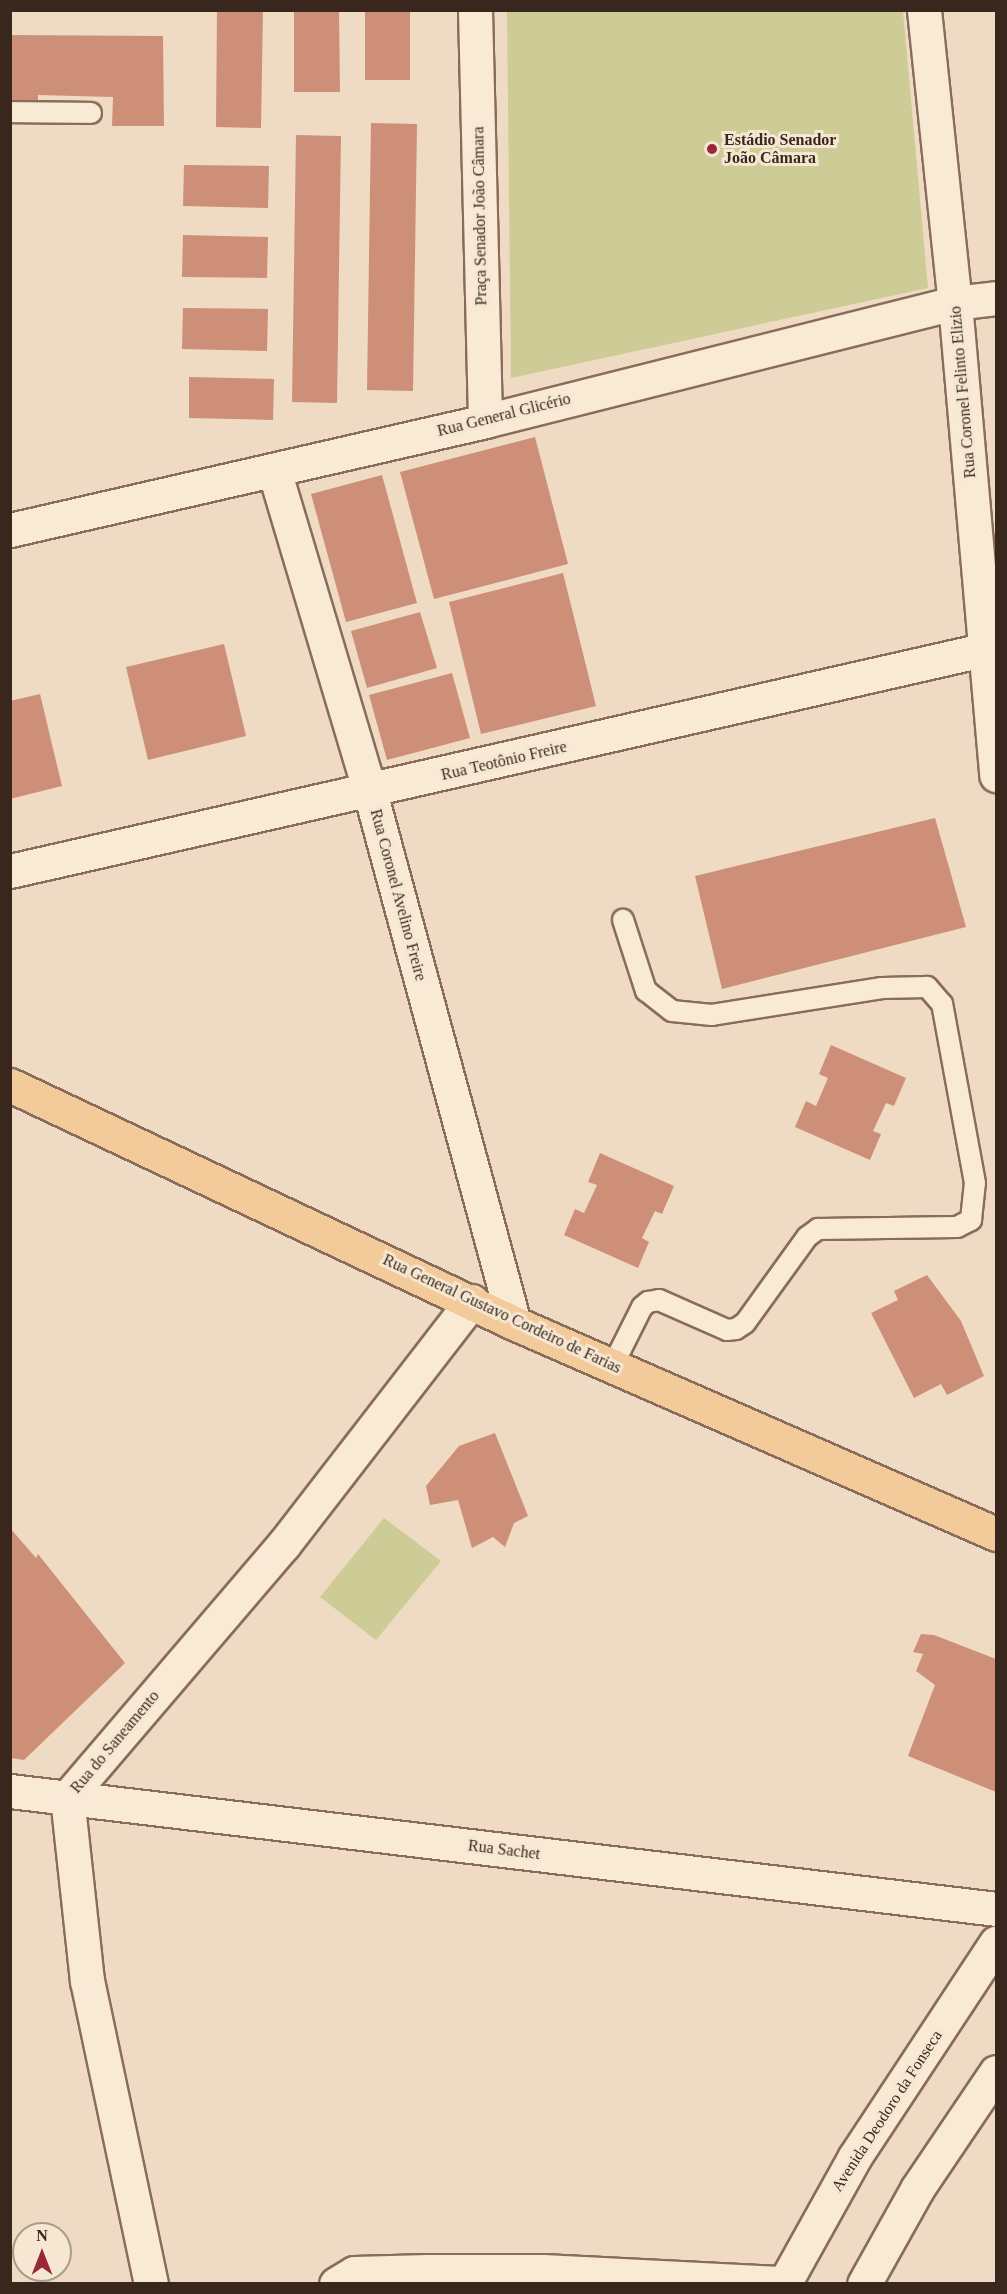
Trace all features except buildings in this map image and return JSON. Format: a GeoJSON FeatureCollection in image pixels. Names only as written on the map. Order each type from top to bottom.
{"type":"FeatureCollection","features":[{"type":"Feature","properties":{"kind":"main road","name":"Rua General Gustavo Cordeiro de Farias"},"geometry":{"type":"LineString","coordinates":[[10,1085],[472,1301],[514,1323],[996,1534]]}},
{"type":"Feature","properties":{"kind":"street","name":"Praça Senador João Câmara"},"geometry":{"type":"LineString","coordinates":[[475,10],[485,421]]}},
{"type":"Feature","properties":{"kind":"street","name":"Rua Coronel Felinto Elizio"},"geometry":{"type":"LineString","coordinates":[[924,10],[992,648],[996,775]]}},
{"type":"Feature","properties":{"kind":"street","name":"Rua General Glicério"},"geometry":{"type":"LineString","coordinates":[[10,530],[485,421],[955,303],[996,298]]}},
{"type":"Feature","properties":{"kind":"street","name":"Rua Coronel Avelino Freire"},"geometry":{"type":"LineString","coordinates":[[274,470],[370,792],[514,1323]]}},
{"type":"Feature","properties":{"kind":"street","name":"Rua Teotônio Freire"},"geometry":{"type":"LineString","coordinates":[[10,871],[370,792],[992,648]]}},
{"type":"Feature","properties":{"kind":"street","name":"Rua do Saneamento"},"geometry":{"type":"LineString","coordinates":[[151,2283],[87,1981],[67,1798],[284,1544],[472,1301]]}},
{"type":"Feature","properties":{"kind":"street","name":"Rua Sachet"},"geometry":{"type":"LineString","coordinates":[[10,1791],[996,1909]]}},
{"type":"Feature","properties":{"kind":"street","name":"Avenida Deodoro da Fonseca"},"geometry":{"type":"LineString","coordinates":[[784,2283],[854,2158],[996,1943]]}},
{"type":"Feature","properties":{"kind":"street"},"geometry":{"type":"LineString","coordinates":[[864,2283],[917,2189],[996,2072]]}},
{"type":"Feature","properties":{"kind":"street"},"geometry":{"type":"LineString","coordinates":[[336,2283],[354,2273],[543,2271],[784,2283]]}},
{"type":"Feature","properties":{"kind":"lane"},"geometry":{"type":"LineString","coordinates":[[10,112],[91,112]]}},
{"type":"Feature","properties":{"kind":"lane"},"geometry":{"type":"LineString","coordinates":[[613,1365],[642,1307],[648,1302],[659,1300],[727,1330],[736,1329],[745,1323],[807,1237],[818,1229],[957,1227],[971,1220],[975,1183],[942,1004],[927,987],[882,988],[712,1016],[672,1011],[646,991],[623,921]]}},
{"type":"Feature","properties":{"kind":"shaded area","name":"Estádio Senador João Câmara"},"geometry":{"type":"Polygon","coordinates":[[[507,11],[903,11],[928,288],[511,378],[507,11]]]}},
{"type":"Feature","properties":{"kind":"shaded area"},"geometry":{"type":"Polygon","coordinates":[[[384,1518],[441,1561],[376,1640],[320,1597],[384,1518]]]}},
{"type":"Feature","properties":{"kind":"place","name":"Estádio Senador João Câmara"},"geometry":{"type":"Point","coordinates":[712,149]}}]}
